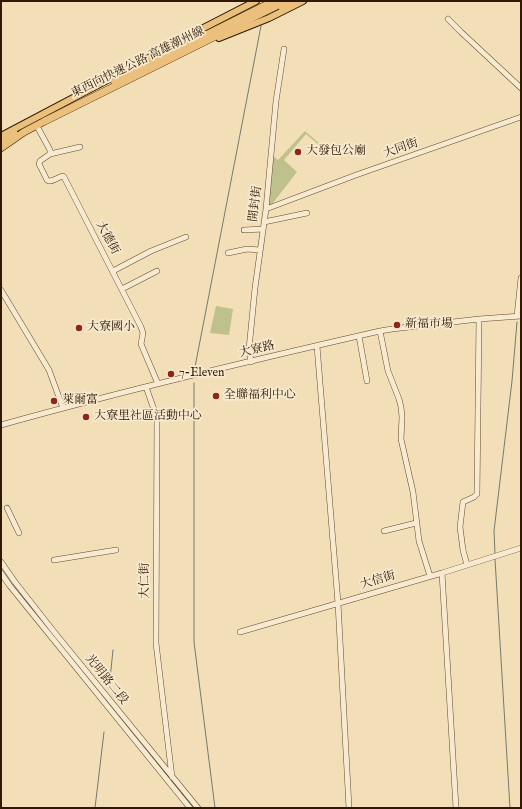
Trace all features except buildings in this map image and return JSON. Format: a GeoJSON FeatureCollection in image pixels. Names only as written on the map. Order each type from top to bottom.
{"type":"FeatureCollection","features":[{"type":"Feature","properties":{"kind":"highway"},"geometry":{"type":"LineString","coordinates":[[178,49],[186,43],[266,1]]}},
{"type":"Feature","properties":{"kind":"highway","name":"東西向快速公路 高雄潮州線"},"geometry":{"type":"LineString","coordinates":[[1,142],[41,118],[274,1]]}},
{"type":"Feature","properties":{"kind":"highway","name":"東西向快速公路 高雄潮州線"},"geometry":{"type":"LineString","coordinates":[[1,148],[24,132],[43,122],[286,1]]}},
{"type":"Feature","properties":{"kind":"highway"},"geometry":{"type":"LineString","coordinates":[[223,32],[233,30],[296,1]]}},
{"type":"Feature","properties":{"kind":"main road"},"geometry":{"type":"LineString","coordinates":[[1,136],[256,1]]}},
{"type":"Feature","properties":{"kind":"main road"},"geometry":{"type":"LineString","coordinates":[[1,152],[25,135],[38,128],[223,36],[269,18],[303,1]]}},
{"type":"Feature","properties":{"kind":"street"},"geometry":{"type":"LineString","coordinates":[[448,19],[521,88]]}},
{"type":"Feature","properties":{"kind":"street","name":"開封街"},"geometry":{"type":"LineString","coordinates":[[250,362],[249,349],[266,209],[276,101],[284,49]]}},
{"type":"Feature","properties":{"kind":"street","name":"大同街"},"geometry":{"type":"LineString","coordinates":[[266,209],[356,175],[521,117]]}},
{"type":"Feature","properties":{"kind":"street"},"geometry":{"type":"LineString","coordinates":[[38,128],[50,150],[50,154],[80,147]]}},
{"type":"Feature","properties":{"kind":"street","name":"大德街"},"geometry":{"type":"LineString","coordinates":[[50,154],[40,160],[39,164],[47,180],[51,181],[61,176],[64,177],[142,327],[143,333],[141,344],[158,384]]}},
{"type":"Feature","properties":{"kind":"street"},"geometry":{"type":"LineString","coordinates":[[264,222],[307,213]]}},
{"type":"Feature","properties":{"kind":"street"},"geometry":{"type":"LineString","coordinates":[[244,230],[263,230]]}},
{"type":"Feature","properties":{"kind":"street"},"geometry":{"type":"LineString","coordinates":[[113,271],[151,251],[186,237]]}},
{"type":"Feature","properties":{"kind":"street"},"geometry":{"type":"LineString","coordinates":[[228,253],[247,249],[260,250]]}},
{"type":"Feature","properties":{"kind":"street"},"geometry":{"type":"LineString","coordinates":[[122,289],[157,271]]}},
{"type":"Feature","properties":{"kind":"street"},"geometry":{"type":"LineString","coordinates":[[519,316],[521,278]]}},
{"type":"Feature","properties":{"kind":"street"},"geometry":{"type":"LineString","coordinates":[[1,290],[50,370],[63,408]]}},
{"type":"Feature","properties":{"kind":"street","name":"大寮路"},"geometry":{"type":"LineString","coordinates":[[1,425],[158,384],[392,329],[519,316]]}},
{"type":"Feature","properties":{"kind":"street"},"geometry":{"type":"LineString","coordinates":[[467,565],[460,528],[463,502],[477,494],[479,319]]}},
{"type":"Feature","properties":{"kind":"street"},"geometry":{"type":"LineString","coordinates":[[380,332],[388,371],[401,407],[401,439],[413,492],[419,542],[430,576]]}},
{"type":"Feature","properties":{"kind":"street"},"geometry":{"type":"LineString","coordinates":[[359,336],[367,381]]}},
{"type":"Feature","properties":{"kind":"street"},"geometry":{"type":"LineString","coordinates":[[317,346],[338,603],[349,808]]}},
{"type":"Feature","properties":{"kind":"street","name":"大仁街"},"geometry":{"type":"LineString","coordinates":[[146,387],[157,418],[156,643],[172,777]]}},
{"type":"Feature","properties":{"kind":"street"},"geometry":{"type":"LineString","coordinates":[[7,508],[19,533]]}},
{"type":"Feature","properties":{"kind":"street"},"geometry":{"type":"LineString","coordinates":[[384,531],[416,523]]}},
{"type":"Feature","properties":{"kind":"street","name":"大信街"},"geometry":{"type":"LineString","coordinates":[[240,632],[442,573],[521,548]]}},
{"type":"Feature","properties":{"kind":"street"},"geometry":{"type":"LineString","coordinates":[[54,560],[116,550]]}},
{"type":"Feature","properties":{"kind":"street","name":"光明路二段"},"geometry":{"type":"LineString","coordinates":[[1,562],[55,633],[198,808]]}},
{"type":"Feature","properties":{"kind":"street","name":"光明路二段"},"geometry":{"type":"LineString","coordinates":[[1,573],[190,808]]}},
{"type":"Feature","properties":{"kind":"street"},"geometry":{"type":"LineString","coordinates":[[442,573],[456,808]]}},
{"type":"Feature","properties":{"kind":"green space"},"geometry":{"type":"Polygon","coordinates":[[[305,131],[321,145],[320,146],[306,134],[284,160],[297,172],[269,208],[271,154],[278,160],[305,131]]]}},
{"type":"Feature","properties":{"kind":"green space"},"geometry":{"type":"Polygon","coordinates":[[[216,306],[233,309],[229,335],[210,333],[216,306]]]}},
{"type":"Feature","properties":{"kind":"waterway"},"geometry":{"type":"LineString","coordinates":[[195,367],[261,26]]}},
{"type":"Feature","properties":{"kind":"waterway"},"geometry":{"type":"LineString","coordinates":[[495,554],[494,531],[512,381],[517,322]]}},
{"type":"Feature","properties":{"kind":"waterway"},"geometry":{"type":"LineString","coordinates":[[194,383],[194,642],[215,808]]}},
{"type":"Feature","properties":{"kind":"waterway"},"geometry":{"type":"LineString","coordinates":[[495,559],[510,808]]}},
{"type":"Feature","properties":{"kind":"waterway"},"geometry":{"type":"LineString","coordinates":[[109,689],[113,650]]}},
{"type":"Feature","properties":{"kind":"waterway"},"geometry":{"type":"LineString","coordinates":[[95,808],[104,732]]}},
{"type":"Feature","properties":{"kind":"place","name":"大發包公廟"},"geometry":{"type":"Point","coordinates":[298,152]}},
{"type":"Feature","properties":{"kind":"place","name":"新福市場"},"geometry":{"type":"Point","coordinates":[397,325]}},
{"type":"Feature","properties":{"kind":"place","name":"大寮國小"},"geometry":{"type":"Point","coordinates":[79,328]}},
{"type":"Feature","properties":{"kind":"place","name":"7-Eleven"},"geometry":{"type":"Point","coordinates":[171,374]}},
{"type":"Feature","properties":{"kind":"place","name":"全聯福利中心"},"geometry":{"type":"Point","coordinates":[216,396]}},
{"type":"Feature","properties":{"kind":"place","name":"萊爾富"},"geometry":{"type":"Point","coordinates":[54,401]}},
{"type":"Feature","properties":{"kind":"place","name":"大寮里社區活動中心"},"geometry":{"type":"Point","coordinates":[86,417]}}]}
